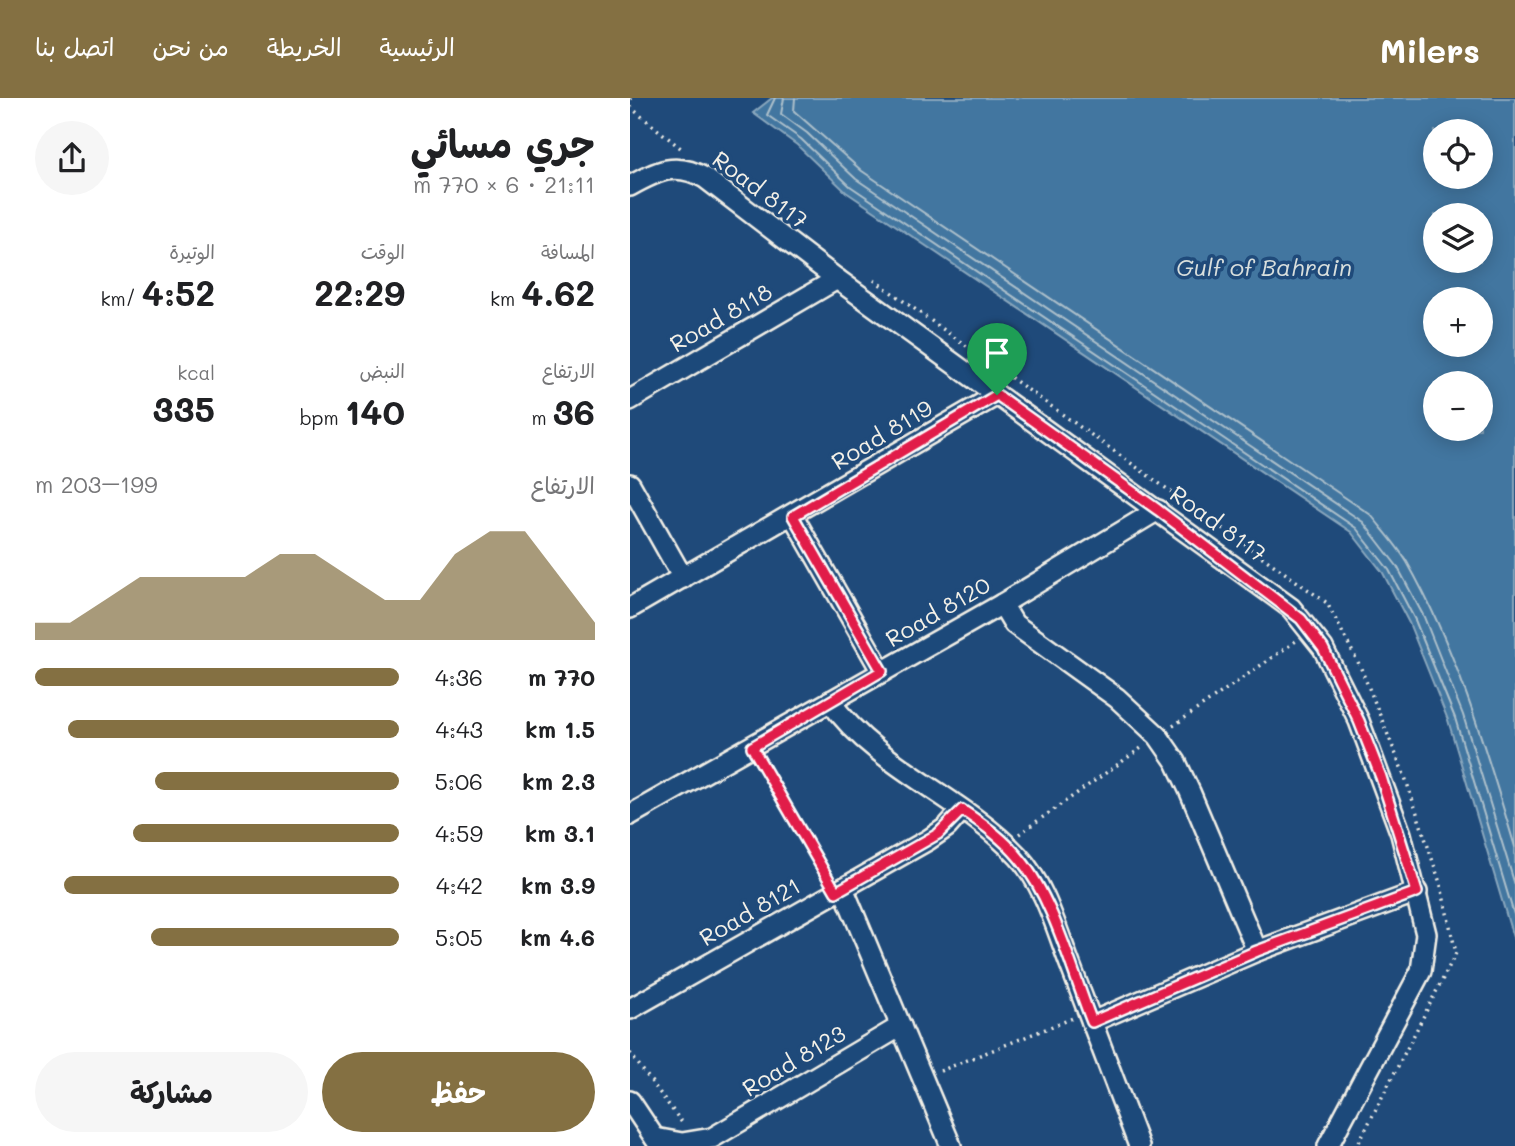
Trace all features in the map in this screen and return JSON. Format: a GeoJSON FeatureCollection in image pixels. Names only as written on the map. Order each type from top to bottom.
{"type":"FeatureCollection","features":[{"type":"Feature","properties":{"kind":"street","name":"Road 8117"},"geometry":{"type":"LineString","coordinates":[[630,186],[666,168],[691,170],[1290,608],[1311,631],[1359,721],[1381,777],[1417,892],[1426,934],[1421,971],[1351,1110],[1328,1146]]}},
{"type":"Feature","properties":{"kind":"street","name":"Road 8118"},"geometry":{"type":"LineString","coordinates":[[630,400],[837,279]]}},
{"type":"Feature","properties":{"kind":"street","name":"Road 8119"},"geometry":{"type":"LineString","coordinates":[[630,608],[793,516],[997,395]]}},
{"type":"Feature","properties":{"kind":"street"},"geometry":{"type":"LineString","coordinates":[[630,484],[683,578]]}},
{"type":"Feature","properties":{"kind":"street","name":"Road 8120"},"geometry":{"type":"LineString","coordinates":[[630,816],[1002,604],[1158,510]]}},
{"type":"Feature","properties":{"kind":"street"},"geometry":{"type":"LineString","coordinates":[[793,516],[882,671]]}},
{"type":"Feature","properties":{"kind":"street"},"geometry":{"type":"LineString","coordinates":[[1002,604],[1014,624],[1117,698],[1158,736],[1176,762],[1190,792],[1257,951]]}},
{"type":"Feature","properties":{"kind":"street"},"geometry":{"type":"LineString","coordinates":[[830,701],[842,719],[866,740],[962,810],[1021,859],[1038,887],[1139,1146]]}},
{"type":"Feature","properties":{"kind":"street","name":"Road 8121"},"geometry":{"type":"LineString","coordinates":[[630,1009],[938,834],[962,810]]}},
{"type":"Feature","properties":{"kind":"street"},"geometry":{"type":"LineString","coordinates":[[840,890],[924,1078],[951,1146]]}},
{"type":"Feature","properties":{"kind":"street"},"geometry":{"type":"LineString","coordinates":[[1090,1017],[1417,892]]}},
{"type":"Feature","properties":{"kind":"street","name":"Road 8123"},"geometry":{"type":"LineString","coordinates":[[705,1142],[901,1026]]}},
{"type":"Feature","properties":{"kind":"street"},"geometry":{"type":"LineString","coordinates":[[630,1101],[658,1142],[705,1142]]}},
{"type":"Feature","properties":{"kind":"path"},"geometry":{"type":"LineString","coordinates":[[630,107],[684,151]]}},
{"type":"Feature","properties":{"kind":"path"},"geometry":{"type":"LineString","coordinates":[[873,280],[1327,603],[1360,666],[1405,776],[1441,886],[1456,953],[1357,1146]]}},
{"type":"Feature","properties":{"kind":"path"},"geometry":{"type":"LineString","coordinates":[[752,747],[840,890]]}},
{"type":"Feature","properties":{"kind":"path"},"geometry":{"type":"LineString","coordinates":[[924,1078],[1090,1017]]}},
{"type":"Feature","properties":{"kind":"path"},"geometry":{"type":"LineString","coordinates":[[630,1053],[705,1142]]}},
{"type":"Feature","properties":{"kind":"water","name":"Gulf of Bahrain"},"geometry":{"type":"Polygon","coordinates":[[[772,98],[1515,98],[1515,944],[1448,720],[1409,623],[1383,573],[1351,532],[846,192],[797,145],[753,113],[772,98]]]}},
{"type":"Feature","properties":{"kind":"route"},"geometry":{"type":"LineString","coordinates":[[997,395],[1158,510],[1301,619],[1323,648],[1359,721],[1401,834],[1417,892],[1257,951],[1092,1022],[1038,887],[1021,859],[993,832],[962,810],[938,834],[836,892],[752,747],[882,671],[793,516],[997,395]]}}]}
